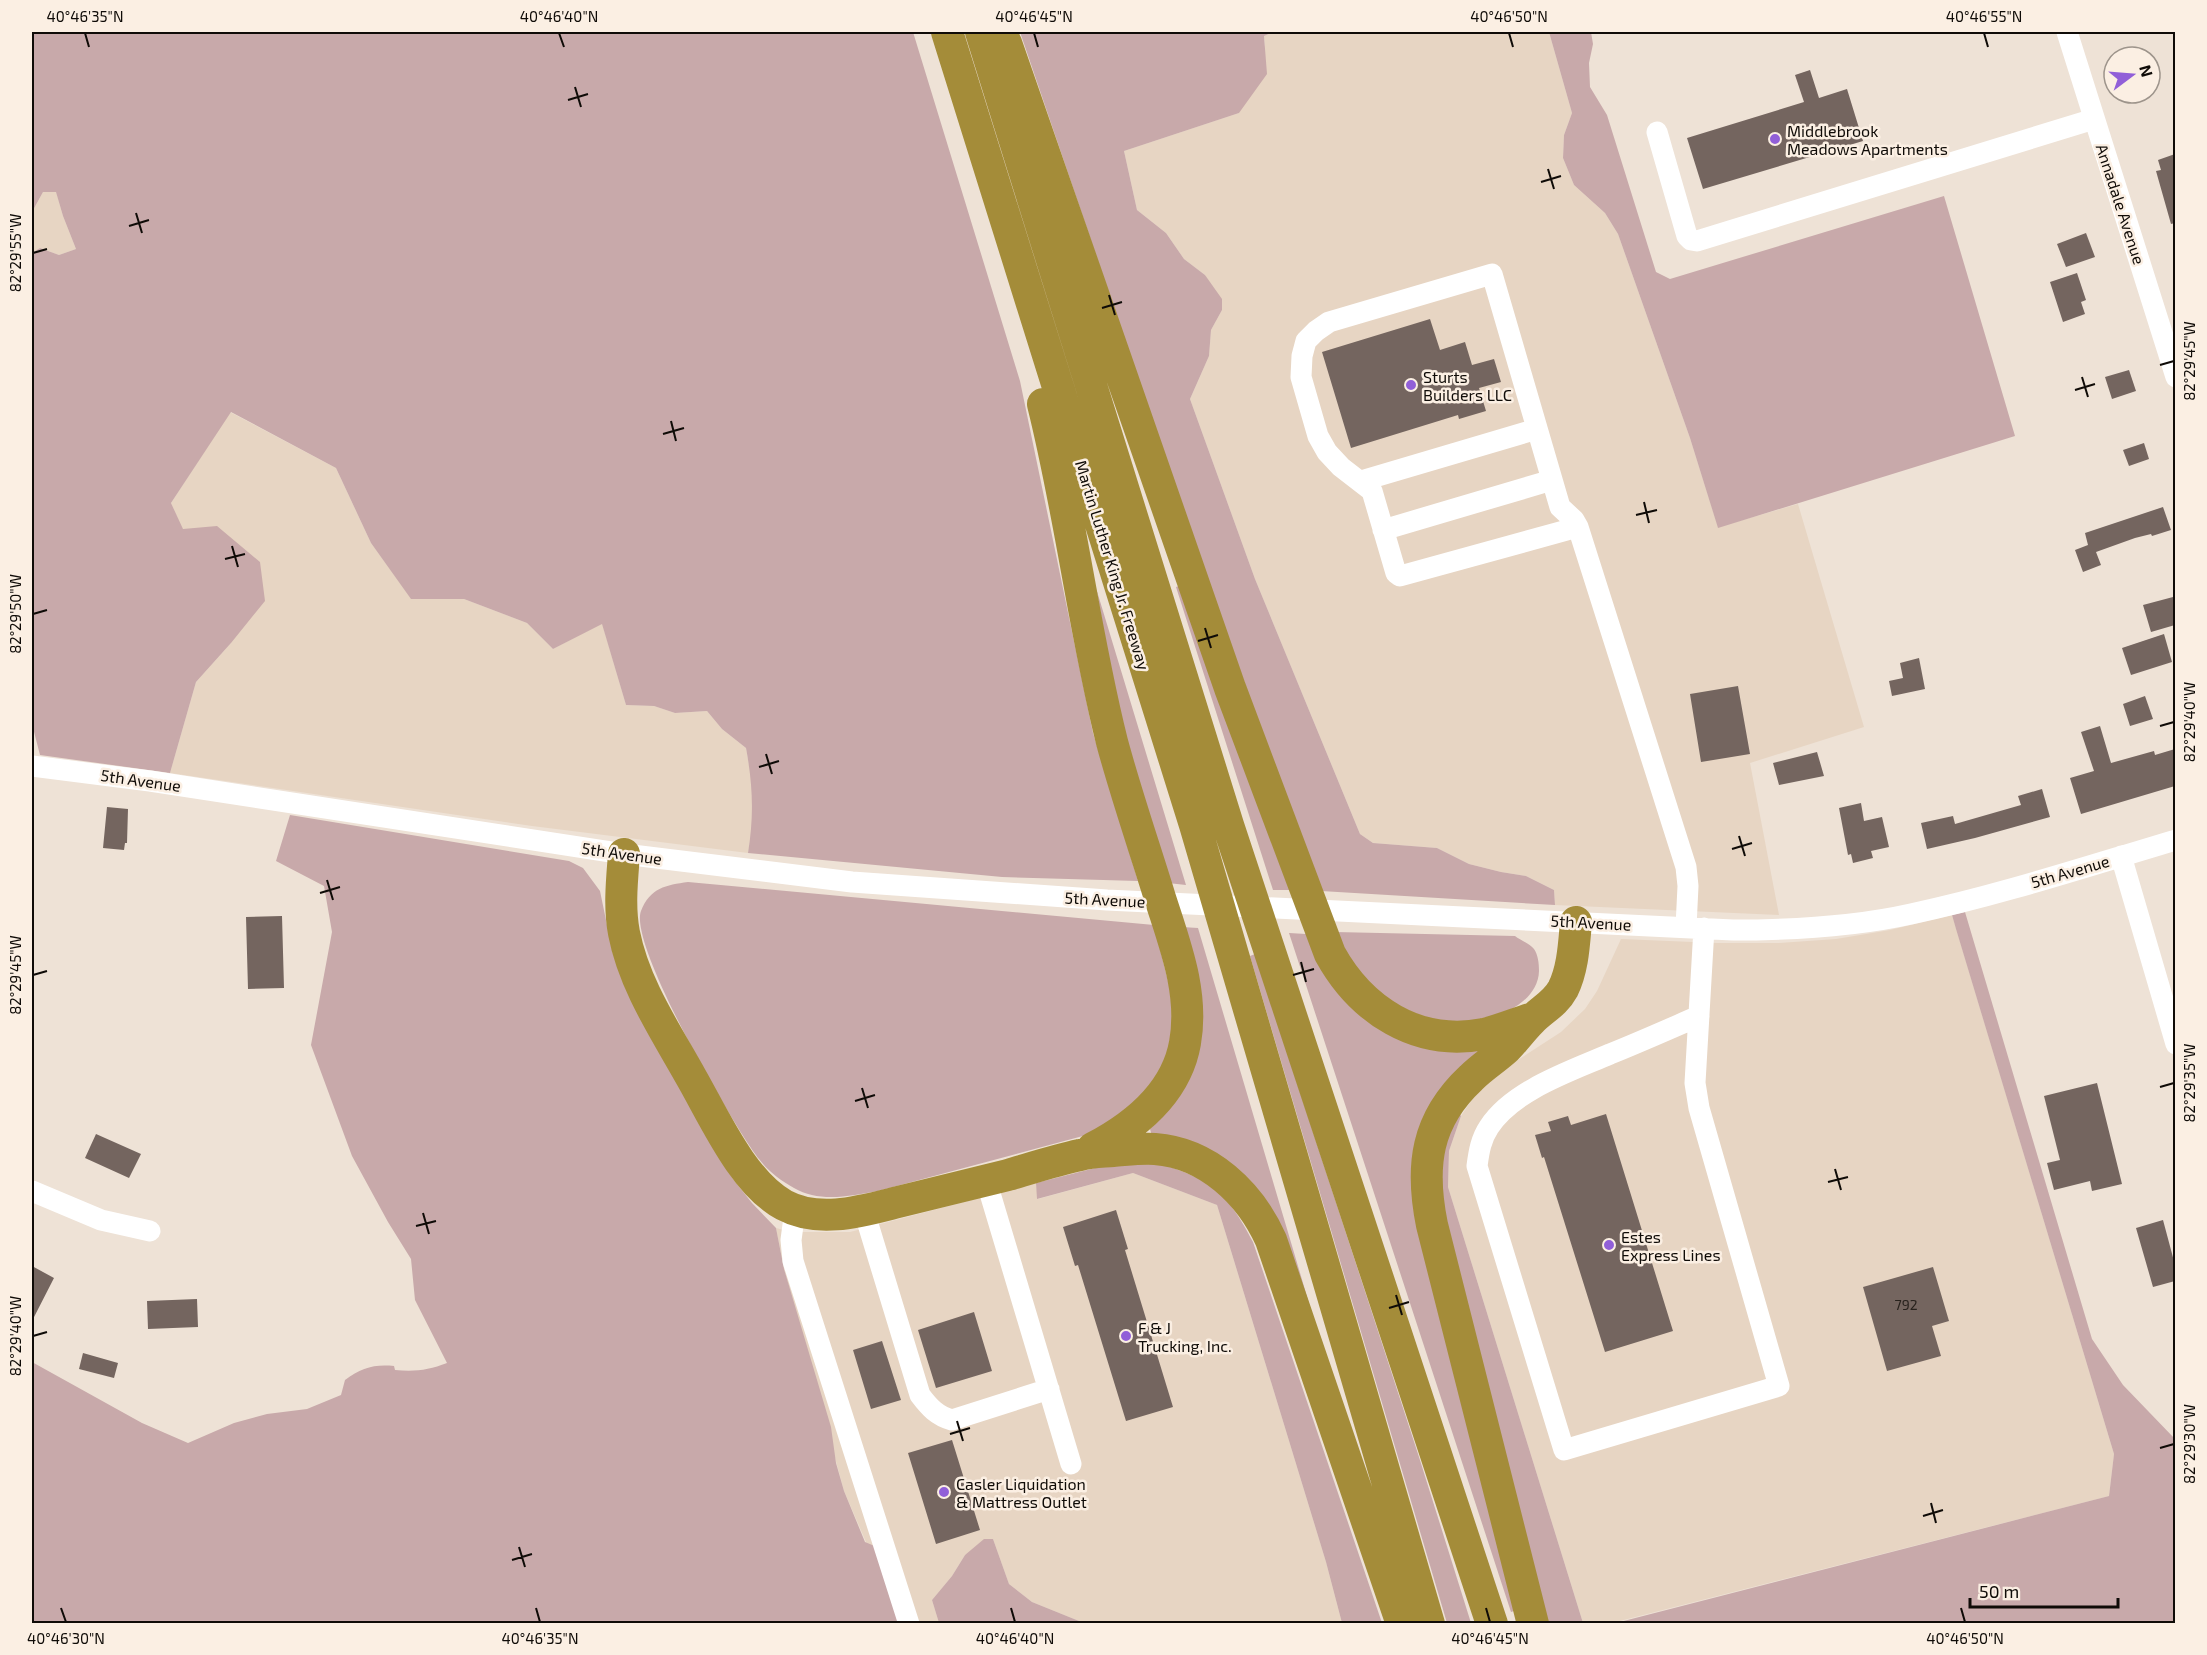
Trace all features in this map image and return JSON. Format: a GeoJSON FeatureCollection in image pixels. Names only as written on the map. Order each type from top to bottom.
{"type":"FeatureCollection","features":[{"type":"Feature","properties":{"kind":"highway"},"geometry":{"type":"LineString","coordinates":[[935,32],[937,49],[1031,356],[1054,447],[1098,682],[1113,743],[1180,964],[1187,995],[1185,1045],[1174,1076],[1137,1121],[1120,1134],[1081,1154]]}},
{"type":"Feature","properties":{"kind":"highway","name":"Martin Luther King Jr. Freeway"},"geometry":{"type":"LineString","coordinates":[[947,32],[1195,825],[1429,1623]]}},
{"type":"Feature","properties":{"kind":"highway","name":"Martin Luther King Jr. Freeway"},"geometry":{"type":"LineString","coordinates":[[981,32],[1228,825],[1492,1623]]}},
{"type":"Feature","properties":{"kind":"highway"},"geometry":{"type":"LineString","coordinates":[[1002,32],[1226,677],[1280,827],[1330,954],[1344,978],[1365,1002],[1398,1023],[1413,1028],[1448,1036],[1466,1036],[1484,1034],[1533,1018]]}},
{"type":"Feature","properties":{"kind":"highway"},"geometry":{"type":"LineString","coordinates":[[624,854],[621,906],[624,932],[646,994],[738,1158],[752,1178],[783,1205],[815,1214],[831,1215],[864,1211],[1081,1154],[1137,1149],[1156,1149],[1177,1153],[1209,1167],[1236,1187],[1256,1211],[1271,1240],[1402,1623]]}},
{"type":"Feature","properties":{"kind":"highway"},"geometry":{"type":"LineString","coordinates":[[1533,1623],[1432,1225],[1425,1179],[1432,1139],[1444,1110],[1469,1079],[1506,1049],[1533,1018],[1556,999],[1567,981],[1576,922]]}},
{"type":"Feature","properties":{"kind":"street","name":"Annadale Avenue"},"geometry":{"type":"LineString","coordinates":[[2067,32],[2175,377]]}},
{"type":"Feature","properties":{"kind":"street"},"geometry":{"type":"LineString","coordinates":[[1657,132],[1687,236],[1697,241],[2094,119]]}},
{"type":"Feature","properties":{"kind":"street"},"geometry":{"type":"LineString","coordinates":[[1578,527],[1405,577],[1400,576],[1396,573],[1372,491],[1341,467],[1327,452],[1318,436],[1301,377],[1302,356],[1306,341],[1329,322],[1492,274],[1560,507],[1578,527],[1686,867],[1695,927],[1699,1016],[1695,1083],[1699,1108],[1779,1386],[1564,1450],[1477,1166],[1480,1143],[1490,1125],[1526,1093],[1699,1016]]}},
{"type":"Feature","properties":{"kind":"street"},"geometry":{"type":"LineString","coordinates":[[1361,481],[1537,429]]}},
{"type":"Feature","properties":{"kind":"street"},"geometry":{"type":"LineString","coordinates":[[1383,530],[1552,480]]}},
{"type":"Feature","properties":{"kind":"street","name":"5th Avenue"},"geometry":{"type":"LineString","coordinates":[[32,766],[150,780],[624,854],[852,882],[1107,900],[1759,930],[1824,927],[1910,915],[2175,840]]}},
{"type":"Feature","properties":{"kind":"street"},"geometry":{"type":"LineString","coordinates":[[2121,856],[2175,1044]]}},
{"type":"Feature","properties":{"kind":"street"},"geometry":{"type":"LineString","coordinates":[[986,1180],[1071,1464]]}},
{"type":"Feature","properties":{"kind":"street"},"geometry":{"type":"LineString","coordinates":[[32,1191],[100,1220],[150,1231]]}},
{"type":"Feature","properties":{"kind":"street"},"geometry":{"type":"LineString","coordinates":[[795,1210],[791,1240],[793,1261],[909,1623]]}},
{"type":"Feature","properties":{"kind":"street"},"geometry":{"type":"LineString","coordinates":[[864,1211],[920,1395],[929,1407],[940,1417],[952,1420],[1049,1389]]}},
{"type":"Feature","properties":{"kind":"shaded area"},"geometry":{"type":"Polygon","coordinates":[[[32,32],[913,32],[1020,381],[1093,733],[1138,881],[1002,877],[748,853],[752,801],[746,748],[722,729],[707,711],[675,713],[654,706],[626,705],[602,624],[553,649],[527,623],[464,599],[411,599],[371,543],[336,468],[231,412],[171,503],[183,529],[217,526],[260,562],[265,601],[196,682],[170,773],[40,755],[32,724],[32,253],[40,248],[59,255],[76,249],[56,192],[43,192],[32,212],[32,32]]]}},
{"type":"Feature","properties":{"kind":"shaded area"},"geometry":{"type":"Polygon","coordinates":[[[1020,32],[1273,32],[1264,36],[1267,74],[1239,113],[1124,151],[1137,210],[1166,233],[1184,259],[1205,275],[1222,299],[1222,310],[1211,330],[1209,356],[1190,399],[1255,579],[1360,834],[1373,843],[1437,848],[1469,864],[1526,876],[1554,890],[1555,905],[1321,891],[1205,570],[1020,32]]]}},
{"type":"Feature","properties":{"kind":"shaded area"},"geometry":{"type":"Polygon","coordinates":[[[1273,32],[1549,32],[1572,113],[1564,135],[1563,158],[1574,185],[1605,213],[1618,234],[1690,438],[1718,527],[1798,504],[1864,727],[1750,763],[1779,915],[1555,905],[1554,890],[1526,876],[1469,864],[1437,848],[1373,843],[1360,834],[1255,579],[1190,399],[1209,356],[1211,330],[1222,310],[1205,275],[1184,259],[1166,233],[1137,210],[1124,151],[1239,113],[1265,45],[1264,36],[1273,32]]]}},
{"type":"Feature","properties":{"kind":"shaded area"},"geometry":{"type":"Polygon","coordinates":[[[1549,32],[1591,32],[1593,44],[1589,63],[1590,87],[1607,115],[1656,272],[1670,279],[1944,196],[2015,436],[1718,528],[1690,438],[1618,234],[1605,213],[1574,185],[1563,158],[1564,135],[1572,113],[1549,32]]]}},
{"type":"Feature","properties":{"kind":"shaded area"},"geometry":{"type":"Polygon","coordinates":[[[56,191],[76,249],[59,255],[40,248],[32,253],[32,212],[43,192],[56,191]]]}},
{"type":"Feature","properties":{"kind":"shaded area"},"geometry":{"type":"Polygon","coordinates":[[[230,412],[336,468],[371,543],[411,598],[464,599],[527,623],[553,649],[602,623],[626,705],[654,706],[675,713],[707,711],[722,729],[746,748],[752,782],[752,830],[748,853],[532,826],[170,773],[196,682],[231,643],[171,503],[230,412]]]}},
{"type":"Feature","properties":{"kind":"shaded area"},"geometry":{"type":"Polygon","coordinates":[[[1182,585],[1292,890],[1273,890],[1176,587],[1182,585]]]}},
{"type":"Feature","properties":{"kind":"shaded area"},"geometry":{"type":"Polygon","coordinates":[[[1096,588],[1186,885],[1168,883],[1117,704],[1096,588]]]}},
{"type":"Feature","properties":{"kind":"shaded area"},"geometry":{"type":"Polygon","coordinates":[[[290,815],[569,861],[583,868],[600,891],[613,954],[714,1148],[733,1179],[776,1228],[784,1269],[831,1427],[836,1463],[844,1491],[865,1542],[877,1547],[901,1623],[32,1623],[32,1362],[142,1423],[188,1443],[234,1423],[267,1414],[307,1409],[341,1395],[345,1380],[357,1372],[374,1366],[394,1366],[395,1370],[415,1371],[447,1363],[415,1300],[411,1259],[352,1156],[311,1045],[332,932],[324,886],[276,861],[290,815]]]}},
{"type":"Feature","properties":{"kind":"shaded area"},"geometry":{"type":"Polygon","coordinates":[[[688,882],[1154,925],[1171,993],[1170,1044],[1161,1069],[1146,1096],[1094,1133],[878,1191],[835,1197],[804,1193],[771,1172],[746,1141],[686,1036],[650,960],[641,930],[641,911],[649,897],[660,889],[688,882]]]}},
{"type":"Feature","properties":{"kind":"shaded area"},"geometry":{"type":"Polygon","coordinates":[[[1965,912],[2092,1339],[2123,1385],[2175,1439],[2175,1623],[1612,1624],[2109,1496],[2114,1454],[1952,915],[1965,912]]]}},
{"type":"Feature","properties":{"kind":"shaded area"},"geometry":{"type":"Polygon","coordinates":[[[1952,915],[2114,1454],[2109,1496],[1612,1623],[1583,1623],[1448,1187],[1449,1151],[1461,1116],[1479,1089],[1510,1065],[1561,1032],[1585,1009],[1597,991],[1621,939],[1779,943],[1836,939],[1890,930],[1952,915]]]}},
{"type":"Feature","properties":{"kind":"shaded area"},"geometry":{"type":"Polygon","coordinates":[[[1182,927],[1198,928],[1324,1354],[1284,1242],[1152,1136],[1150,1129],[1166,1111],[1182,927]]]}},
{"type":"Feature","properties":{"kind":"shaded area"},"geometry":{"type":"Polygon","coordinates":[[[1335,932],[1515,936],[1534,949],[1539,971],[1530,995],[1507,1011],[1466,1022],[1442,1021],[1401,1007],[1373,989],[1356,970],[1335,932]]]}},
{"type":"Feature","properties":{"kind":"shaded area"},"geometry":{"type":"Polygon","coordinates":[[[1289,933],[1306,934],[1344,997],[1487,1043],[1425,1120],[1517,1610],[1511,1612],[1289,933]]]}},
{"type":"Feature","properties":{"kind":"shaded area"},"geometry":{"type":"Polygon","coordinates":[[[1255,954],[1471,1623],[1447,1623],[1250,956],[1255,954]]]}},
{"type":"Feature","properties":{"kind":"shaded area"},"geometry":{"type":"Polygon","coordinates":[[[1456,1110],[1461,1116],[1449,1151],[1448,1187],[1583,1623],[1548,1623],[1439,1211],[1437,1158],[1456,1110]]]}},
{"type":"Feature","properties":{"kind":"shaded area"},"geometry":{"type":"Polygon","coordinates":[[[1154,1162],[1189,1174],[1214,1189],[1234,1210],[1253,1242],[1382,1623],[1342,1623],[1326,1562],[1217,1205],[1133,1173],[1037,1199],[1036,1183],[1103,1166],[1154,1162]]]}},
{"type":"Feature","properties":{"kind":"shaded area"},"geometry":{"type":"Polygon","coordinates":[[[1133,1173],[1217,1205],[1326,1562],[1342,1623],[1084,1623],[1032,1602],[1009,1584],[993,1539],[965,1555],[952,1576],[932,1600],[939,1623],[901,1623],[844,1491],[784,1269],[776,1228],[791,1232],[850,1232],[1036,1183],[1038,1199],[1133,1173]]]}},
{"type":"Feature","properties":{"kind":"shaded area"},"geometry":{"type":"Polygon","coordinates":[[[984,1539],[993,1539],[1009,1584],[1032,1602],[1084,1623],[939,1623],[932,1600],[952,1576],[965,1555],[984,1539]]]}},
{"type":"Feature","properties":{"kind":"building","name":"Middlebrook Meadows Apartments"},"geometry":{"type":"Polygon","coordinates":[[[1810,70],[1819,98],[1847,89],[1863,141],[1703,189],[1687,138],[1804,102],[1795,75],[1810,70]]]}},
{"type":"Feature","properties":{"kind":"building"},"geometry":{"type":"Polygon","coordinates":[[[2175,154],[2175,223],[2171,224],[2156,171],[2161,170],[2158,160],[2175,154]]]}},
{"type":"Feature","properties":{"kind":"building"},"geometry":{"type":"Polygon","coordinates":[[[2086,233],[2095,257],[2066,267],[2057,244],[2086,233]]]}},
{"type":"Feature","properties":{"kind":"building"},"geometry":{"type":"Polygon","coordinates":[[[2077,273],[2086,300],[2081,302],[2085,314],[2063,322],[2050,282],[2077,273]]]}},
{"type":"Feature","properties":{"kind":"building","name":"Sturts Builders LLC"},"geometry":{"type":"Polygon","coordinates":[[[1430,319],[1440,350],[1465,342],[1472,365],[1494,359],[1501,382],[1479,388],[1486,411],[1459,419],[1458,415],[1351,448],[1322,352],[1430,319]]]}},
{"type":"Feature","properties":{"kind":"building"},"geometry":{"type":"Polygon","coordinates":[[[2129,370],[2136,391],[2112,399],[2105,377],[2129,370]]]}},
{"type":"Feature","properties":{"kind":"building"},"geometry":{"type":"Polygon","coordinates":[[[2144,443],[2149,459],[2129,466],[2123,450],[2144,443]]]}},
{"type":"Feature","properties":{"kind":"building"},"geometry":{"type":"Polygon","coordinates":[[[2163,507],[2171,530],[2135,538],[2096,552],[2101,565],[2083,572],[2075,550],[2088,545],[2085,533],[2163,507]]]}},
{"type":"Feature","properties":{"kind":"building"},"geometry":{"type":"Polygon","coordinates":[[[2173,597],[2175,625],[2151,632],[2143,605],[2173,597]]]}},
{"type":"Feature","properties":{"kind":"building"},"geometry":{"type":"Polygon","coordinates":[[[2164,634],[2172,662],[2131,675],[2122,648],[2164,634]]]}},
{"type":"Feature","properties":{"kind":"building"},"geometry":{"type":"Polygon","coordinates":[[[1919,658],[1925,689],[1892,696],[1889,681],[1903,678],[1900,663],[1919,658]]]}},
{"type":"Feature","properties":{"kind":"building"},"geometry":{"type":"Polygon","coordinates":[[[1738,686],[1750,754],[1701,762],[1690,694],[1738,686]]]}},
{"type":"Feature","properties":{"kind":"building"},"geometry":{"type":"Polygon","coordinates":[[[2145,696],[2153,719],[2130,726],[2123,704],[2145,696]]]}},
{"type":"Feature","properties":{"kind":"building"},"geometry":{"type":"Polygon","coordinates":[[[2100,726],[2111,763],[2154,751],[2155,755],[2175,749],[2175,786],[2081,814],[2070,778],[2094,771],[2081,732],[2100,726]]]}},
{"type":"Feature","properties":{"kind":"building"},"geometry":{"type":"Polygon","coordinates":[[[1817,752],[1824,776],[1779,785],[1773,763],[1817,752]]]}},
{"type":"Feature","properties":{"kind":"building"},"geometry":{"type":"Polygon","coordinates":[[[2042,789],[2050,817],[1927,849],[1921,823],[1953,816],[1955,824],[2021,805],[2018,796],[2042,789]]]}},
{"type":"Feature","properties":{"kind":"building"},"geometry":{"type":"Polygon","coordinates":[[[1861,803],[1864,821],[1882,817],[1889,847],[1871,851],[1873,858],[1853,863],[1851,854],[1848,855],[1839,808],[1861,803]]]}},
{"type":"Feature","properties":{"kind":"building"},"geometry":{"type":"Polygon","coordinates":[[[107,807],[128,809],[127,843],[125,843],[124,850],[103,848],[107,807]]]}},
{"type":"Feature","properties":{"kind":"building"},"geometry":{"type":"Polygon","coordinates":[[[282,916],[284,988],[248,989],[246,917],[282,916]]]}},
{"type":"Feature","properties":{"kind":"building"},"geometry":{"type":"Polygon","coordinates":[[[2097,1083],[2122,1184],[2092,1191],[2090,1181],[2054,1190],[2047,1163],[2060,1160],[2044,1096],[2097,1083]]]}},
{"type":"Feature","properties":{"kind":"building","name":"Estes Express Lines"},"geometry":{"type":"Polygon","coordinates":[[[1606,1114],[1673,1331],[1605,1352],[1544,1157],[1542,1158],[1535,1135],[1551,1131],[1548,1122],[1568,1116],[1571,1125],[1606,1114]]]}},
{"type":"Feature","properties":{"kind":"building"},"geometry":{"type":"Polygon","coordinates":[[[96,1134],[141,1154],[129,1178],[85,1158],[96,1134]]]}},
{"type":"Feature","properties":{"kind":"building","name":"F & J Trucking, Inc."},"geometry":{"type":"Polygon","coordinates":[[[1116,1210],[1128,1249],[1125,1250],[1173,1407],[1126,1421],[1078,1265],[1075,1266],[1063,1227],[1116,1210]]]}},
{"type":"Feature","properties":{"kind":"building"},"geometry":{"type":"Polygon","coordinates":[[[2163,1220],[2175,1265],[2175,1281],[2153,1287],[2136,1228],[2163,1220]]]}},
{"type":"Feature","properties":{"kind":"building"},"geometry":{"type":"Polygon","coordinates":[[[32,1266],[54,1278],[32,1321],[32,1266]]]}},
{"type":"Feature","properties":{"kind":"building"},"geometry":{"type":"Polygon","coordinates":[[[1933,1267],[1949,1321],[1932,1326],[1941,1356],[1887,1371],[1863,1287],[1933,1267]]]}},
{"type":"Feature","properties":{"kind":"building"},"geometry":{"type":"Polygon","coordinates":[[[197,1299],[198,1327],[148,1329],[147,1301],[197,1299]]]}},
{"type":"Feature","properties":{"kind":"building"},"geometry":{"type":"Polygon","coordinates":[[[974,1312],[992,1371],[936,1388],[918,1330],[974,1312]]]}},
{"type":"Feature","properties":{"kind":"building"},"geometry":{"type":"Polygon","coordinates":[[[882,1341],[901,1400],[871,1409],[853,1350],[882,1341]]]}},
{"type":"Feature","properties":{"kind":"building"},"geometry":{"type":"Polygon","coordinates":[[[83,1353],[118,1363],[114,1378],[79,1369],[83,1353]]]}},
{"type":"Feature","properties":{"kind":"building","name":"Casler Liquidation & Mattress Outlet"},"geometry":{"type":"Polygon","coordinates":[[[952,1440],[980,1530],[936,1544],[908,1453],[952,1440]]]}},
{"type":"Feature","properties":{"kind":"place","name":"Middlebrook Meadows Apartments"},"geometry":{"type":"Point","coordinates":[1775,139]}},
{"type":"Feature","properties":{"kind":"place","name":"Sturts Builders LLC"},"geometry":{"type":"Point","coordinates":[1411,385]}},
{"type":"Feature","properties":{"kind":"place","name":"Estes Express Lines"},"geometry":{"type":"Point","coordinates":[1609,1245]}},
{"type":"Feature","properties":{"kind":"place","name":"F & J Trucking, Inc."},"geometry":{"type":"Point","coordinates":[1126,1336]}},
{"type":"Feature","properties":{"kind":"place","name":"Casler Liquidation & Mattress Outlet"},"geometry":{"type":"Point","coordinates":[944,1492]}}]}
